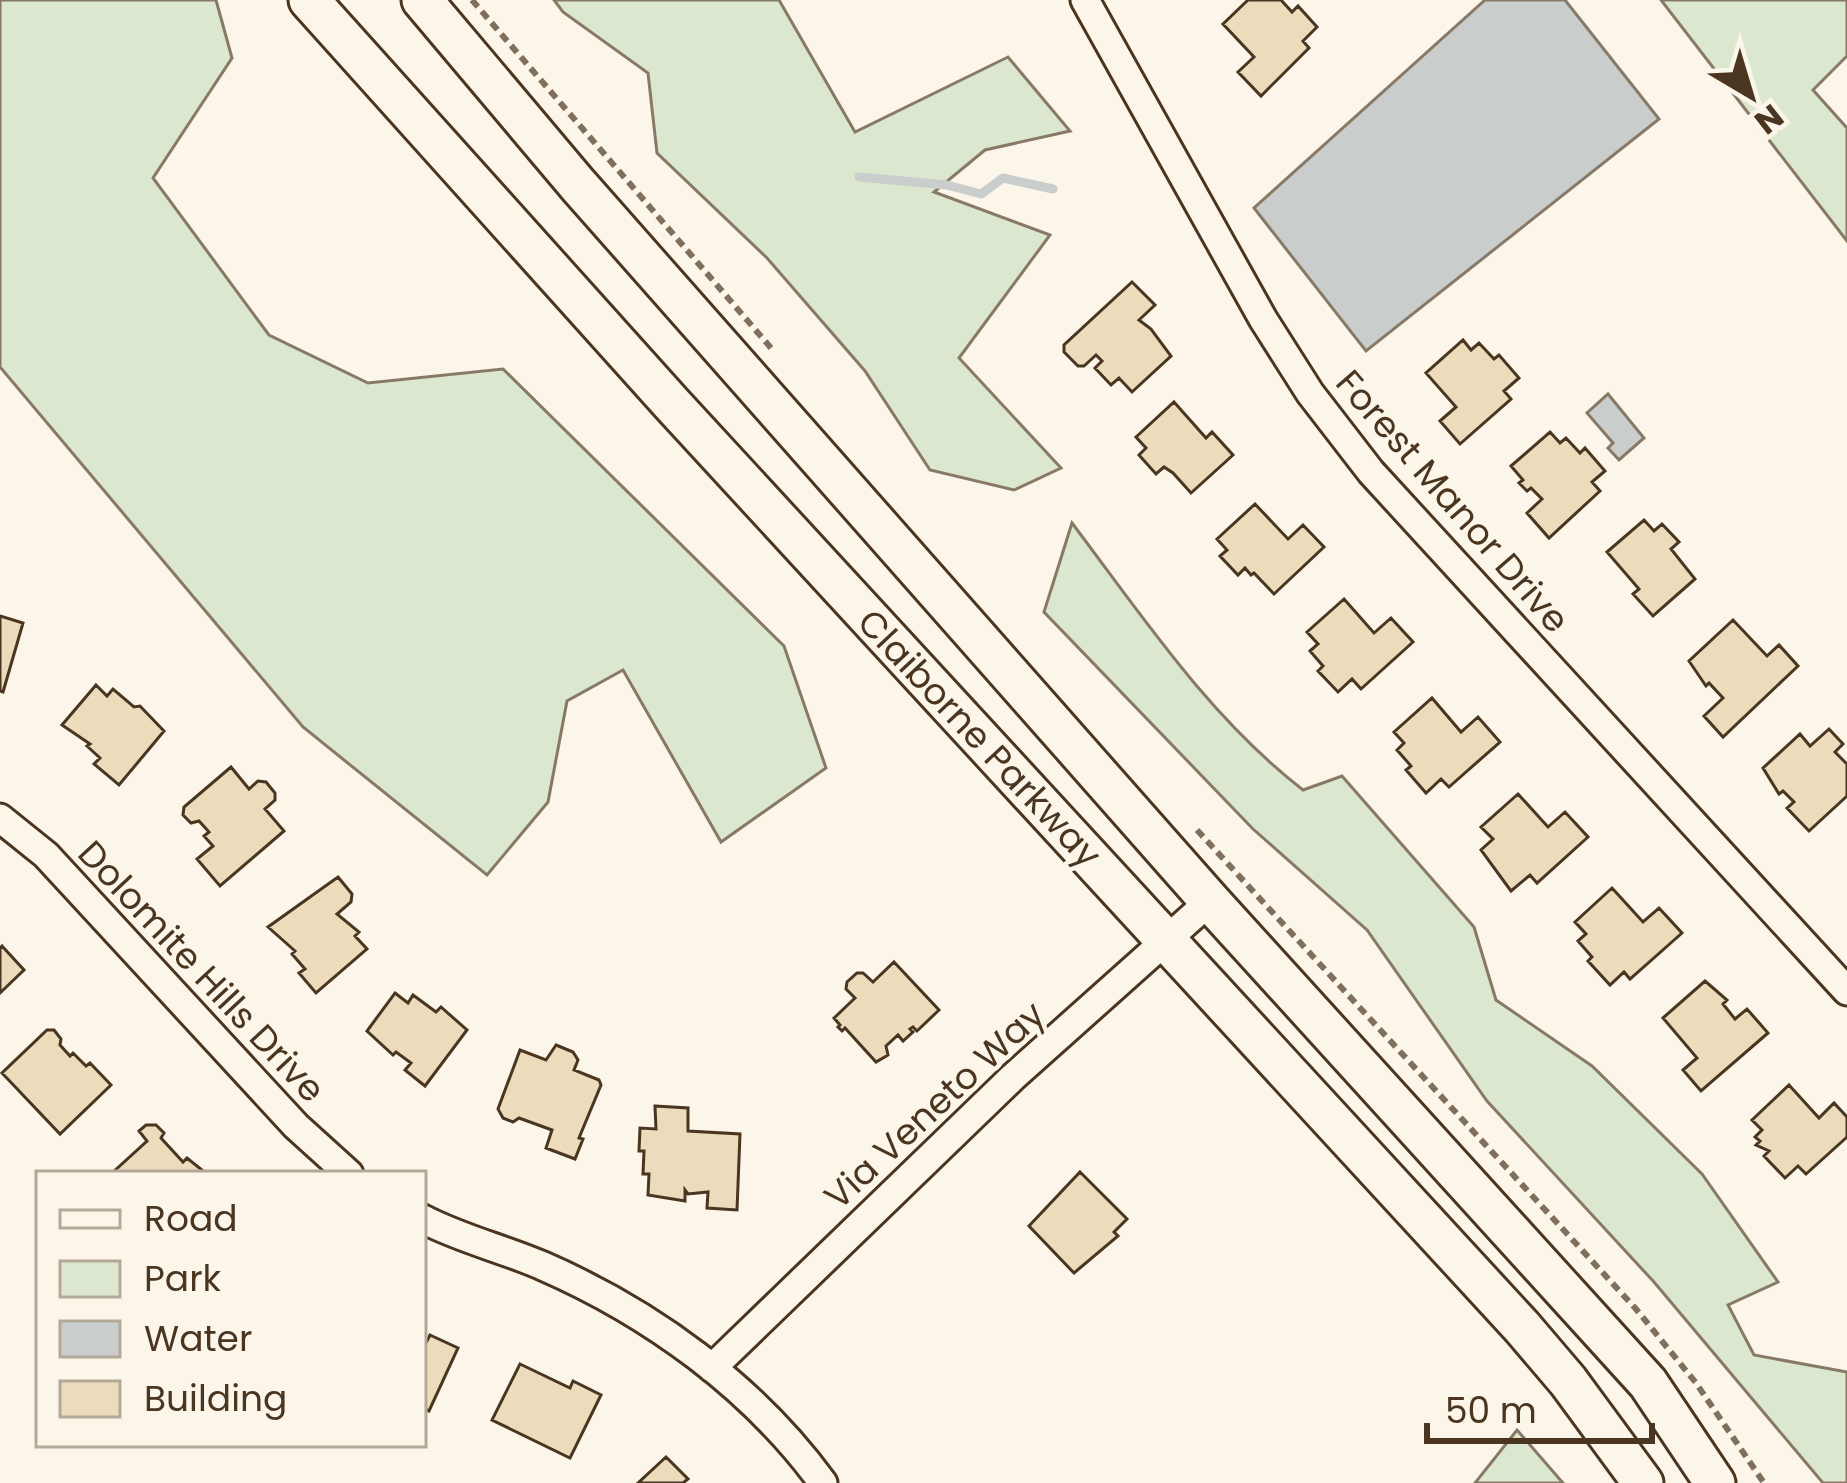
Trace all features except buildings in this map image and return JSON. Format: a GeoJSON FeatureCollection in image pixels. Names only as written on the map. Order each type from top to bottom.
{"type":"FeatureCollection","features":[{"type":"Feature","properties":{"kind":"main road","name":"Claiborne Parkway"},"geometry":{"type":"LineString","coordinates":[[309,0],[656,387],[1522,1327],[1643,1483]]}},
{"type":"Feature","properties":{"kind":"main road","name":"Claiborne Parkway"},"geometry":{"type":"LineString","coordinates":[[422,0],[578,185],[1210,901],[1648,1383],[1715,1483]]}},
{"type":"Feature","properties":{"kind":"street","name":"Forest Manor Drive"},"geometry":{"type":"LineString","coordinates":[[1085,0],[1252,301],[1310,393],[1371,472],[1847,991]]}},
{"type":"Feature","properties":{"kind":"street","name":"Dolomite Hills Drive"},"geometry":{"type":"LineString","coordinates":[[0,818],[46,855],[296,1126],[346,1171]]}},
{"type":"Feature","properties":{"kind":"street","name":"Via Veneto Way"},"geometry":{"type":"LineString","coordinates":[[712,1367],[1012,1077],[1210,901]]}},
{"type":"Feature","properties":{"kind":"street"},"geometry":{"type":"LineString","coordinates":[[426,1221],[586,1286],[650,1322],[712,1367],[764,1415],[823,1483]]}},
{"type":"Feature","properties":{"kind":"path"},"geometry":{"type":"LineString","coordinates":[[472,0],[776,352]]}},
{"type":"Feature","properties":{"kind":"path"},"geometry":{"type":"LineString","coordinates":[[1193,825],[1636,1309],[1696,1383],[1764,1483]]}},
{"type":"Feature","properties":{"kind":"green space"},"geometry":{"type":"Polygon","coordinates":[[[0,0],[216,0],[232,58],[153,178],[269,335],[368,383],[503,369],[784,646],[826,768],[721,842],[623,670],[567,701],[548,802],[487,875],[303,727],[0,367],[0,0]]]}},
{"type":"Feature","properties":{"kind":"green space"},"geometry":{"type":"Polygon","coordinates":[[[554,0],[779,0],[855,132],[1008,57],[1070,131],[985,150],[934,192],[1050,235],[959,358],[1061,468],[1014,490],[930,470],[865,371],[767,258],[657,153],[648,73],[563,12],[554,0]]]}},
{"type":"Feature","properties":{"kind":"green space"},"geometry":{"type":"Polygon","coordinates":[[[1661,0],[1847,0],[1847,56],[1813,90],[1847,128],[1847,241],[1661,0]]]}},
{"type":"Feature","properties":{"kind":"green space"},"geometry":{"type":"Polygon","coordinates":[[[1072,523],[1207,698],[1269,761],[1303,790],[1342,776],[1474,927],[1496,1000],[1592,1066],[1702,1174],[1778,1282],[1728,1305],[1754,1355],[1847,1372],[1847,1483],[1823,1483],[1654,1282],[1487,1101],[1367,930],[1253,829],[1044,612],[1072,523]]]}},
{"type":"Feature","properties":{"kind":"green space"},"geometry":{"type":"Polygon","coordinates":[[[1517,1430],[1563,1483],[1475,1483],[1517,1430]]]}},
{"type":"Feature","properties":{"kind":"water"},"geometry":{"type":"Polygon","coordinates":[[[1485,0],[1565,0],[1659,119],[1366,351],[1254,208],[1485,0]]]}},
{"type":"Feature","properties":{"kind":"water"},"geometry":{"type":"Polygon","coordinates":[[[1608,394],[1644,438],[1619,460],[1608,448],[1613,443],[1587,413],[1608,394]]]}},
{"type":"Feature","properties":{"kind":"waterway"},"geometry":{"type":"LineString","coordinates":[[859,177],[947,185],[981,194],[1003,178],[1053,189]]}}]}
